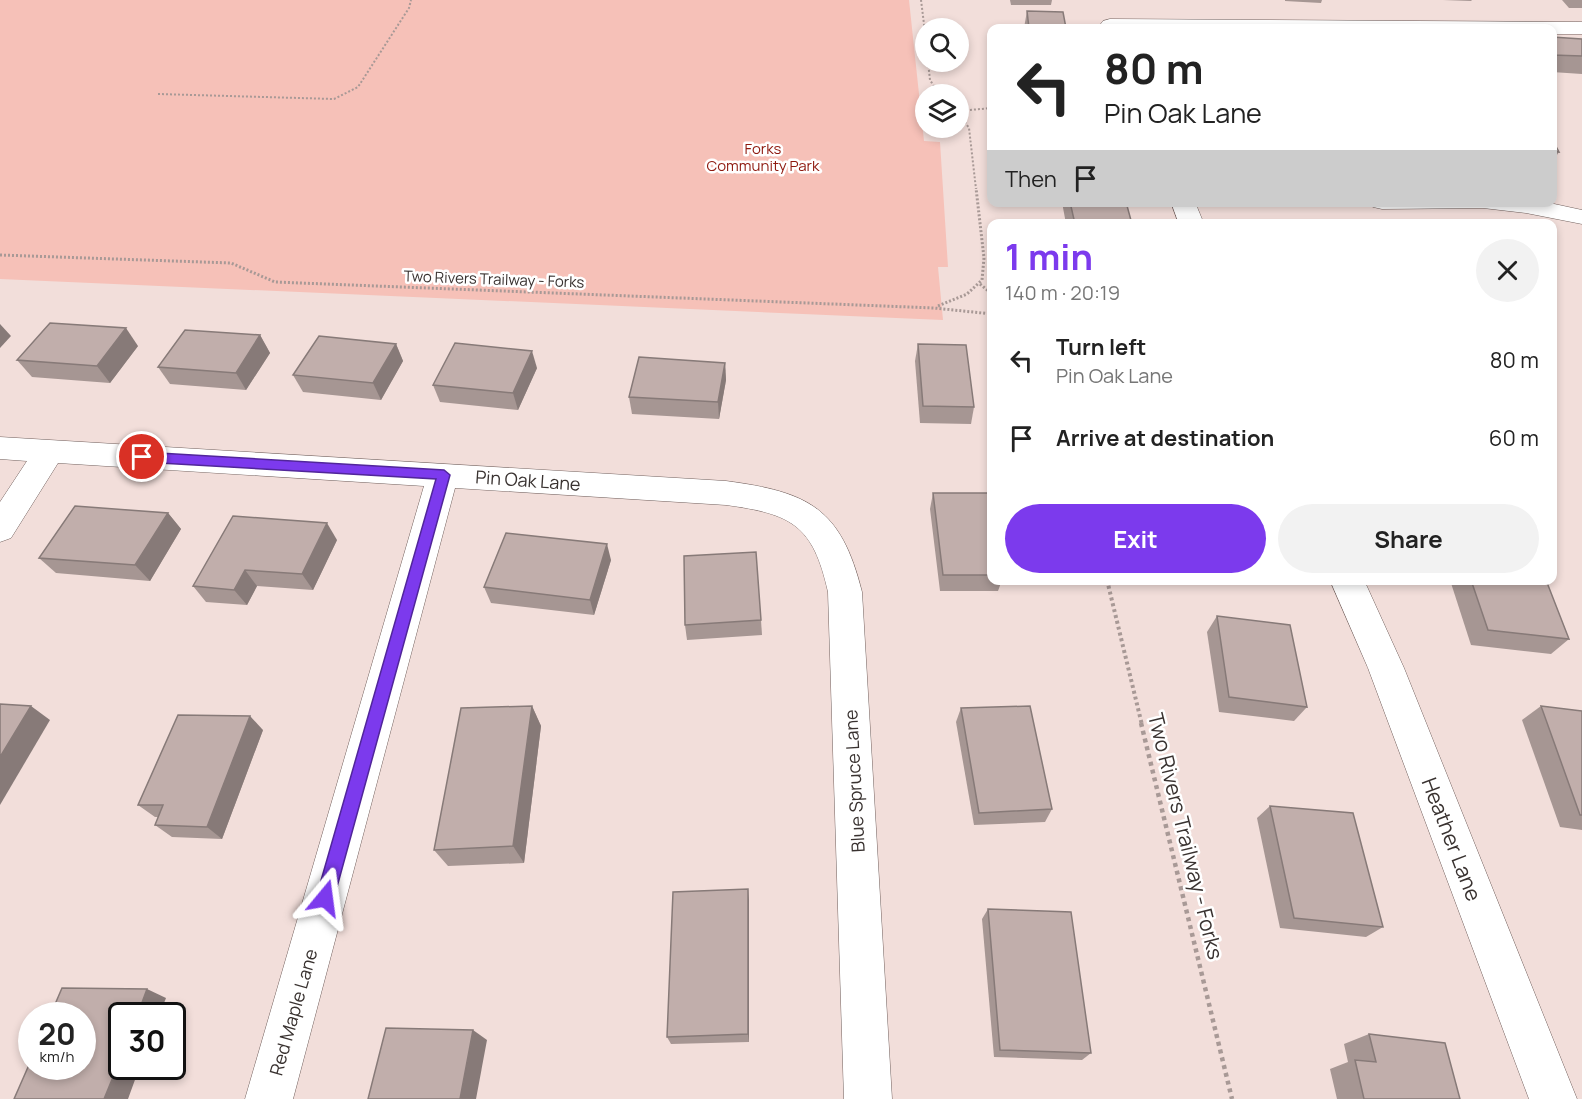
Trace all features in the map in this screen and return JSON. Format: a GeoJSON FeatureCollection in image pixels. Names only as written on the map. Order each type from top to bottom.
{"type":"FeatureCollection","features":[{"type":"Feature","properties":{"kind":"street"},"geometry":{"type":"LineString","coordinates":[[1378,9],[1389,24]]}},
{"type":"Feature","properties":{"kind":"street"},"geometry":{"type":"LineString","coordinates":[[1109,20],[1296,24]]}},
{"type":"Feature","properties":{"kind":"street"},"geometry":{"type":"LineString","coordinates":[[1557,28],[1582,28]]}},
{"type":"Feature","properties":{"kind":"street"},"geometry":{"type":"LineString","coordinates":[[1531,207],[1582,217]]}},
{"type":"Feature","properties":{"kind":"street","name":"Pin Oak Lane"},"geometry":{"type":"LineString","coordinates":[[0,448],[726,493],[768,498]]}},
{"type":"Feature","properties":{"kind":"street"},"geometry":{"type":"LineString","coordinates":[[0,529],[49,452]]}},
{"type":"Feature","properties":{"kind":"street","name":"Red Maple Lane"},"geometry":{"type":"LineString","coordinates":[[269,1099],[444,475]]}},
{"type":"Feature","properties":{"kind":"street","name":"Blue Spruce Lane"},"geometry":{"type":"LineString","coordinates":[[768,498],[796,511],[818,526],[835,555],[845,592],[868,1099]]}},
{"type":"Feature","properties":{"kind":"street","name":"Heather Lane"},"geometry":{"type":"LineString","coordinates":[[1349,585],[1390,679],[1553,1099]]}},
{"type":"Feature","properties":{"kind":"path"},"geometry":{"type":"LineString","coordinates":[[158,94],[334,99],[358,87],[409,8],[411,0]]}},
{"type":"Feature","properties":{"kind":"path"},"geometry":{"type":"LineString","coordinates":[[921,0],[923,18]]}},
{"type":"Feature","properties":{"kind":"path"},"geometry":{"type":"LineString","coordinates":[[969,110],[987,108]]}},
{"type":"Feature","properties":{"kind":"path"},"geometry":{"type":"LineString","coordinates":[[934,308],[957,300],[980,284],[984,258],[969,128]]}},
{"type":"Feature","properties":{"kind":"path","name":"Two Rivers Trailway - Forks"},"geometry":{"type":"LineString","coordinates":[[0,255],[224,262],[238,264],[262,279],[275,282],[934,308],[987,313]]}},
{"type":"Feature","properties":{"kind":"path"},"geometry":{"type":"LineString","coordinates":[[980,284],[987,290]]}},
{"type":"Feature","properties":{"kind":"path","name":"Two Rivers Trailway - Forks"},"geometry":{"type":"LineString","coordinates":[[1108,585],[1232,1099]]}},
{"type":"Feature","properties":{"kind":"green space","name":"Forks Community Park"},"geometry":{"type":"Polygon","coordinates":[[[0,0],[909,0],[918,84],[915,84],[915,138],[940,142],[948,267],[938,267],[943,320],[0,279],[0,0]]]}},
{"type":"Feature","properties":{"kind":"building"},"geometry":{"type":"Polygon","coordinates":[[[1027,11],[1063,12],[1065,24],[1029,24],[1027,11]]]}},
{"type":"Feature","properties":{"kind":"building"},"geometry":{"type":"Polygon","coordinates":[[[1557,37],[1582,39],[1582,56],[1557,55],[1557,37]]]}},
{"type":"Feature","properties":{"kind":"building"},"geometry":{"type":"Polygon","coordinates":[[[1071,207],[1127,207],[1131,219],[1074,219],[1071,207]]]}},
{"type":"Feature","properties":{"kind":"building"},"geometry":{"type":"Polygon","coordinates":[[[50,323],[126,328],[97,366],[17,360],[50,323]]]}},
{"type":"Feature","properties":{"kind":"building"},"geometry":{"type":"Polygon","coordinates":[[[185,330],[260,335],[236,373],[158,367],[185,330]]]}},
{"type":"Feature","properties":{"kind":"building"},"geometry":{"type":"Polygon","coordinates":[[[319,336],[396,344],[373,383],[293,375],[319,336]]]}},
{"type":"Feature","properties":{"kind":"building"},"geometry":{"type":"Polygon","coordinates":[[[455,343],[532,351],[513,393],[433,385],[455,343]]]}},
{"type":"Feature","properties":{"kind":"building"},"geometry":{"type":"Polygon","coordinates":[[[918,344],[966,345],[974,407],[923,406],[918,344]]]}},
{"type":"Feature","properties":{"kind":"building"},"geometry":{"type":"Polygon","coordinates":[[[639,357],[725,363],[718,402],[629,397],[639,357]]]}},
{"type":"Feature","properties":{"kind":"building"},"geometry":{"type":"Polygon","coordinates":[[[933,493],[987,493],[987,575],[943,575],[933,493]]]}},
{"type":"Feature","properties":{"kind":"building"},"geometry":{"type":"Polygon","coordinates":[[[75,506],[168,513],[135,565],[39,558],[75,506]]]}},
{"type":"Feature","properties":{"kind":"building"},"geometry":{"type":"Polygon","coordinates":[[[233,516],[327,523],[302,574],[245,570],[234,590],[193,586],[233,516]]]}},
{"type":"Feature","properties":{"kind":"building"},"geometry":{"type":"Polygon","coordinates":[[[506,533],[607,544],[590,600],[484,587],[506,533]]]}},
{"type":"Feature","properties":{"kind":"building"},"geometry":{"type":"Polygon","coordinates":[[[756,552],[761,620],[685,625],[684,556],[756,552]]]}},
{"type":"Feature","properties":{"kind":"building"},"geometry":{"type":"Polygon","coordinates":[[[1473,585],[1548,585],[1569,639],[1488,630],[1473,585]]]}},
{"type":"Feature","properties":{"kind":"building"},"geometry":{"type":"Polygon","coordinates":[[[1217,616],[1290,625],[1307,707],[1229,697],[1217,616]]]}},
{"type":"Feature","properties":{"kind":"building"},"geometry":{"type":"Polygon","coordinates":[[[0,704],[31,706],[0,757],[0,704]]]}},
{"type":"Feature","properties":{"kind":"building"},"geometry":{"type":"Polygon","coordinates":[[[532,706],[513,846],[434,850],[461,708],[532,706]]]}},
{"type":"Feature","properties":{"kind":"building"},"geometry":{"type":"Polygon","coordinates":[[[1030,706],[1052,809],[979,813],[961,708],[1030,706]]]}},
{"type":"Feature","properties":{"kind":"building"},"geometry":{"type":"Polygon","coordinates":[[[1541,706],[1582,711],[1582,815],[1580,815],[1541,706]]]}},
{"type":"Feature","properties":{"kind":"building"},"geometry":{"type":"Polygon","coordinates":[[[178,715],[250,716],[207,827],[155,825],[163,805],[138,805],[178,715]]]}},
{"type":"Feature","properties":{"kind":"building"},"geometry":{"type":"Polygon","coordinates":[[[1270,806],[1353,813],[1383,927],[1294,918],[1270,806]]]}},
{"type":"Feature","properties":{"kind":"building"},"geometry":{"type":"Polygon","coordinates":[[[748,889],[748,1034],[667,1037],[673,892],[748,889]]]}},
{"type":"Feature","properties":{"kind":"building"},"geometry":{"type":"Polygon","coordinates":[[[988,909],[1071,912],[1091,1053],[1000,1050],[988,909]]]}},
{"type":"Feature","properties":{"kind":"building"},"geometry":{"type":"Polygon","coordinates":[[[62,988],[147,989],[142,1002],[108,1002],[108,1080],[112,1080],[104,1099],[14,1099],[22,1080],[96,1080],[96,1002],[56,1002],[62,988]]]}},
{"type":"Feature","properties":{"kind":"building"},"geometry":{"type":"Polygon","coordinates":[[[386,1028],[473,1030],[460,1099],[368,1099],[386,1028]]]}},
{"type":"Feature","properties":{"kind":"building"},"geometry":{"type":"Polygon","coordinates":[[[1369,1034],[1445,1043],[1460,1099],[1364,1099],[1355,1060],[1376,1062],[1369,1034]]]}},
{"type":"Feature","properties":{"kind":"route"},"geometry":{"type":"LineString","coordinates":[[142,457],[444,475],[325,898]]}}]}
